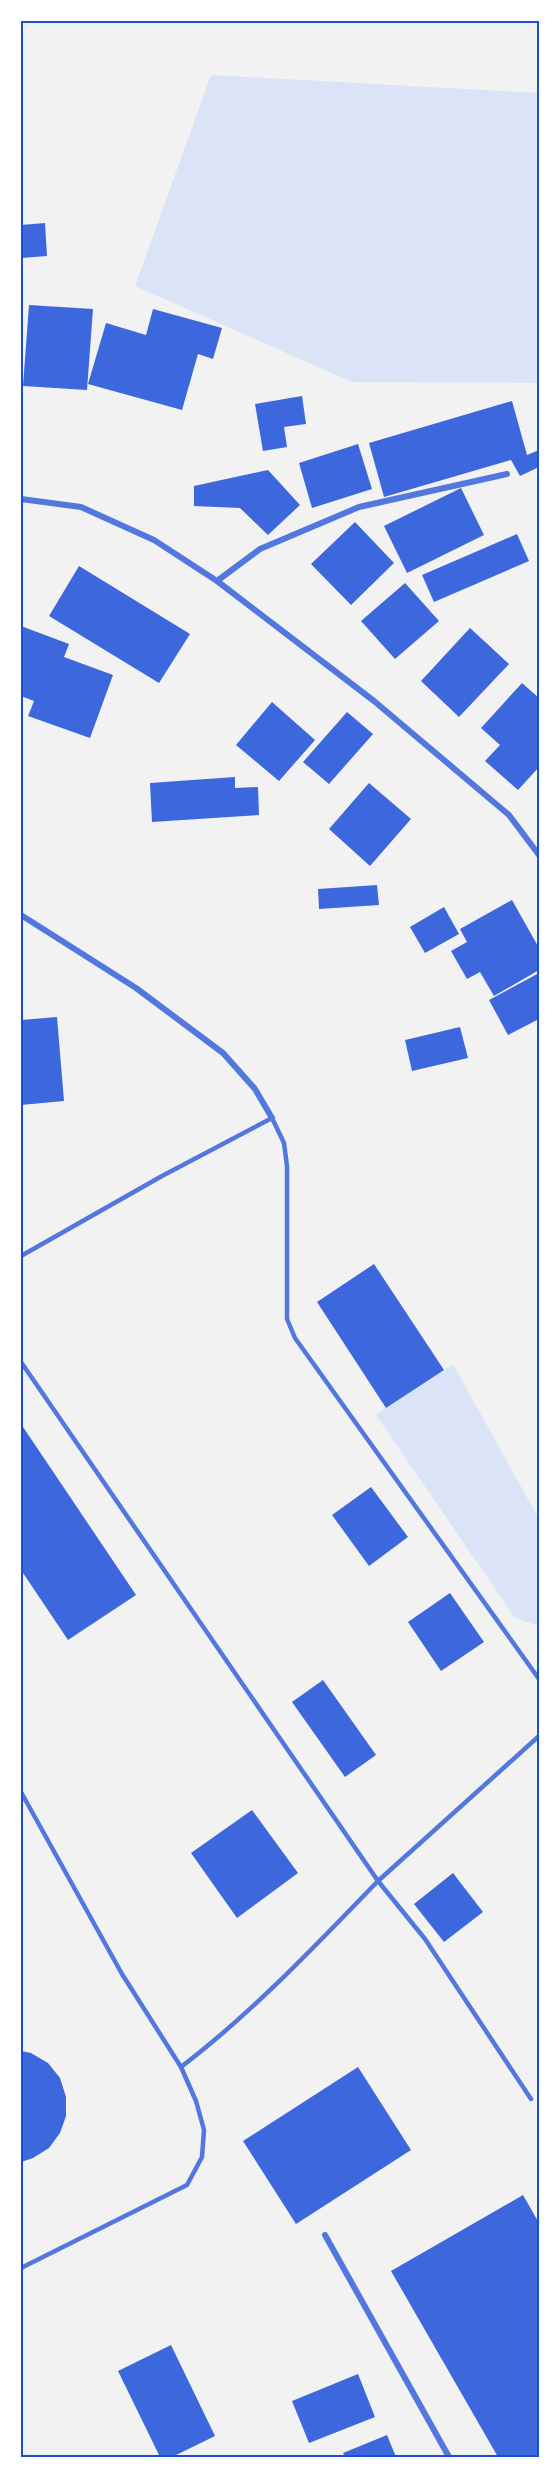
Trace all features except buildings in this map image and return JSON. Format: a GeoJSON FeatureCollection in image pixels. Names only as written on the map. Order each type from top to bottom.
{"type":"FeatureCollection","features":[{"type":"Feature","properties":{"kind":"street"},"geometry":{"type":"LineString","coordinates":[[217,581],[260,549],[359,507],[507,474]]}},
{"type":"Feature","properties":{"kind":"street"},"geometry":{"type":"LineString","coordinates":[[21,498],[81,507],[154,540],[217,581],[374,701],[509,815],[539,855]]}},
{"type":"Feature","properties":{"kind":"street"},"geometry":{"type":"LineString","coordinates":[[21,915],[136,988],[223,1053],[255,1089],[272,1118]]}},
{"type":"Feature","properties":{"kind":"street"},"geometry":{"type":"LineString","coordinates":[[325,2235],[449,2457]]}},
{"type":"Feature","properties":{"kind":"lane"},"geometry":{"type":"LineString","coordinates":[[21,1256],[162,1176],[272,1118],[284,1143],[287,1166],[287,1318],[295,1338],[539,1679]]}},
{"type":"Feature","properties":{"kind":"lane"},"geometry":{"type":"LineString","coordinates":[[21,1362],[378,1881],[425,1939],[531,2099]]}},
{"type":"Feature","properties":{"kind":"lane"},"geometry":{"type":"LineString","coordinates":[[181,2067],[232,2026],[290,1972],[378,1881],[539,1736]]}},
{"type":"Feature","properties":{"kind":"lane"},"geometry":{"type":"LineString","coordinates":[[21,1792],[122,1974],[181,2067],[196,2101],[204,2130],[202,2157],[187,2185],[21,2268]]}},
{"type":"Feature","properties":{"kind":"shaded area"},"geometry":{"type":"Polygon","coordinates":[[[211,75],[539,93],[539,383],[352,382],[135,286],[211,75]]]}},
{"type":"Feature","properties":{"kind":"shaded area"},"geometry":{"type":"Polygon","coordinates":[[[453,1364],[539,1519],[539,1626],[515,1618],[376,1415],[453,1364]]]}}]}
